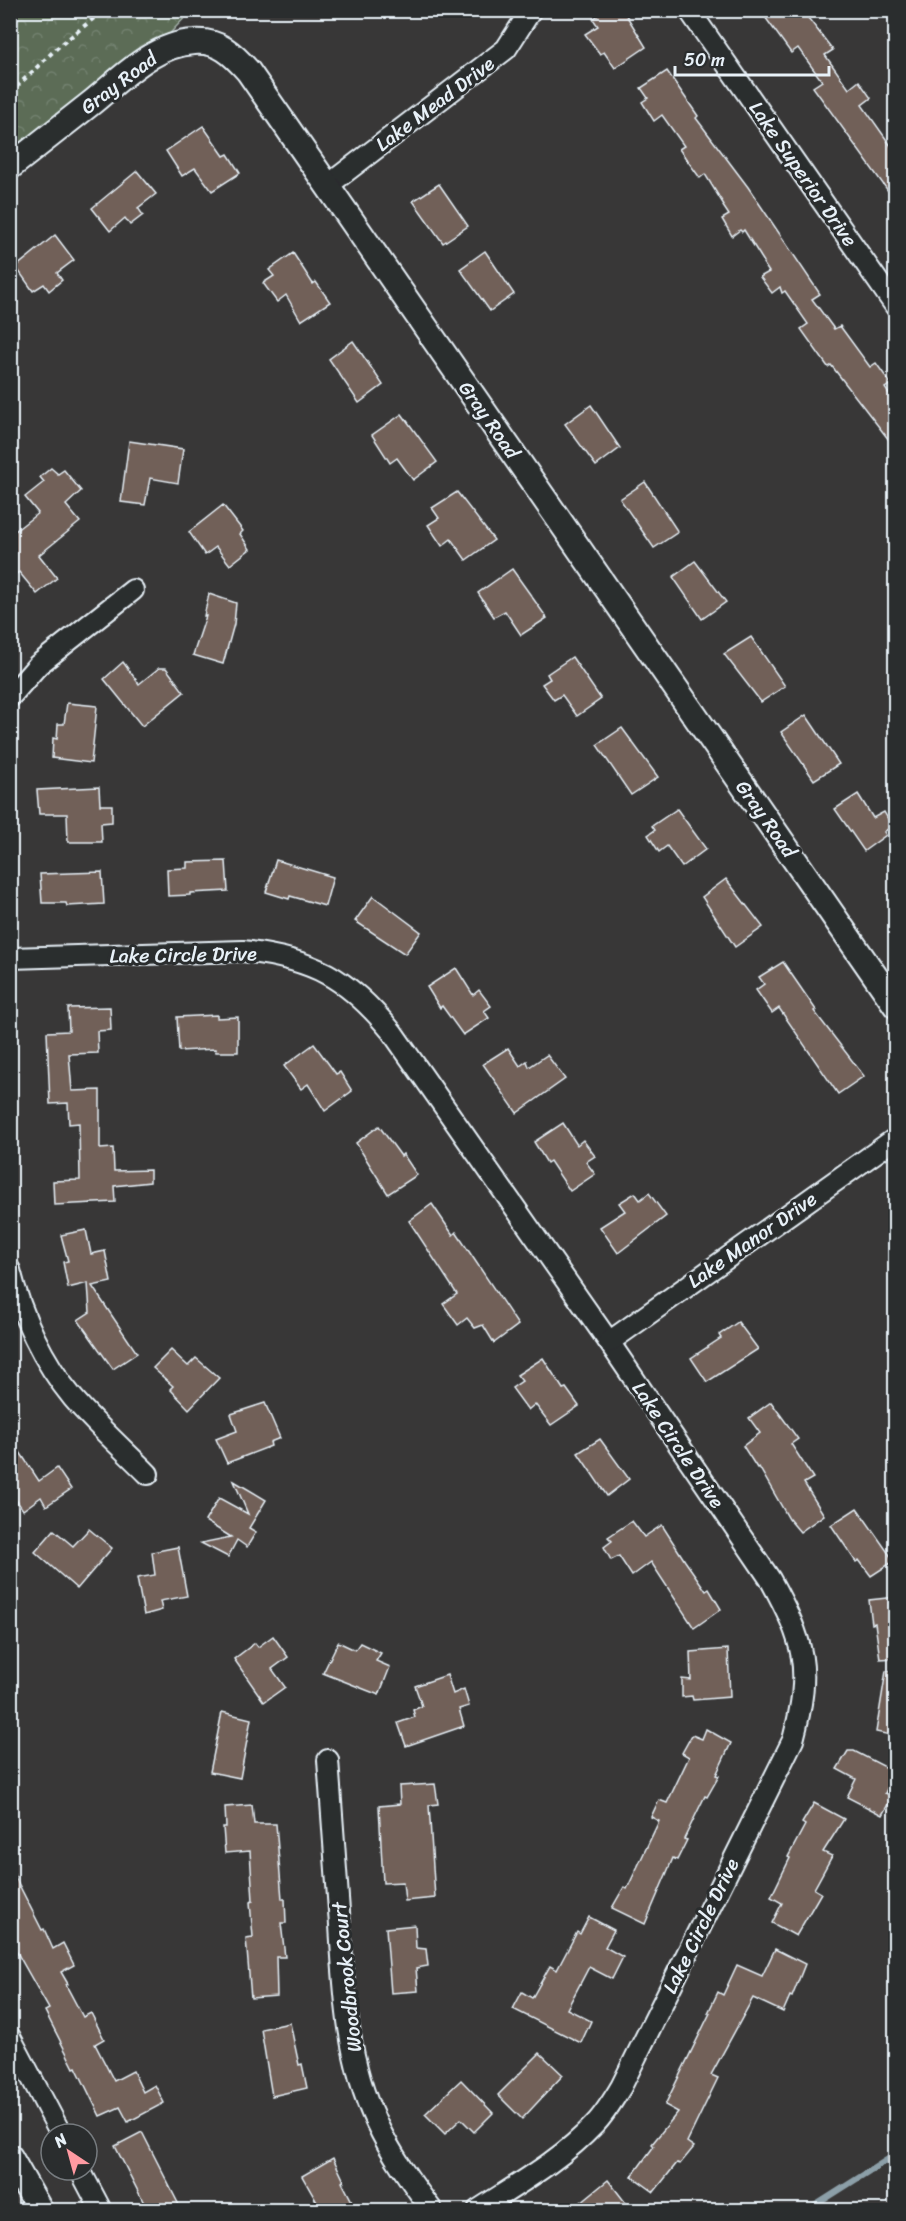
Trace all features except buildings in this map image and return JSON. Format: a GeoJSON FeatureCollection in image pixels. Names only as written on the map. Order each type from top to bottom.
{"type":"FeatureCollection","features":[{"type":"Feature","properties":{"kind":"street","name":"Lake Mead Drive"},"geometry":{"type":"LineString","coordinates":[[327,186],[506,49],[531,10]]}},
{"type":"Feature","properties":{"kind":"street","name":"Lake Superior Drive"},"geometry":{"type":"LineString","coordinates":[[689,10],[896,307]]}},
{"type":"Feature","properties":{"kind":"street","name":"Gray Road"},"geometry":{"type":"LineString","coordinates":[[10,167],[142,63],[167,48],[194,42],[219,46],[237,58],[896,1006]]}},
{"type":"Feature","properties":{"kind":"street"},"geometry":{"type":"LineString","coordinates":[[10,697],[38,665],[133,590]]}},
{"type":"Feature","properties":{"kind":"street","name":"Lake Circle Drive"},"geometry":{"type":"LineString","coordinates":[[10,958],[243,951],[291,959],[314,966],[336,978],[361,998],[392,1032],[609,1342],[770,1579],[798,1638],[805,1674],[802,1706],[793,1740],[621,2087],[595,2124],[571,2146],[547,2165],[477,2211]]}},
{"type":"Feature","properties":{"kind":"street","name":"Lake Manor Drive"},"geometry":{"type":"LineString","coordinates":[[609,1342],[896,1138]]}},
{"type":"Feature","properties":{"kind":"street"},"geometry":{"type":"LineString","coordinates":[[10,1269],[26,1317],[52,1369],[73,1397],[148,1474]]}},
{"type":"Feature","properties":{"kind":"street","name":"Woodbrook Court"},"geometry":{"type":"LineString","coordinates":[[328,1760],[341,1946],[352,2046],[361,2082],[375,2121],[401,2168],[432,2211]]}},
{"type":"Feature","properties":{"kind":"street"},"geometry":{"type":"LineString","coordinates":[[10,2037],[55,2122]]}},
{"type":"Feature","properties":{"kind":"street"},"geometry":{"type":"LineString","coordinates":[[10,2157],[40,2211]]}},
{"type":"Feature","properties":{"kind":"street"},"geometry":{"type":"LineString","coordinates":[[86,2182],[101,2211]]}},
{"type":"Feature","properties":{"kind":"path"},"geometry":{"type":"LineString","coordinates":[[10,93],[57,48],[104,10]]}},
{"type":"Feature","properties":{"kind":"green space"},"geometry":{"type":"Polygon","coordinates":[[[11,11],[191,11],[142,63],[11,167],[11,11]]]}},
{"type":"Feature","properties":{"kind":"waterway"},"geometry":{"type":"LineString","coordinates":[[808,2210],[896,2154]]}}]}
